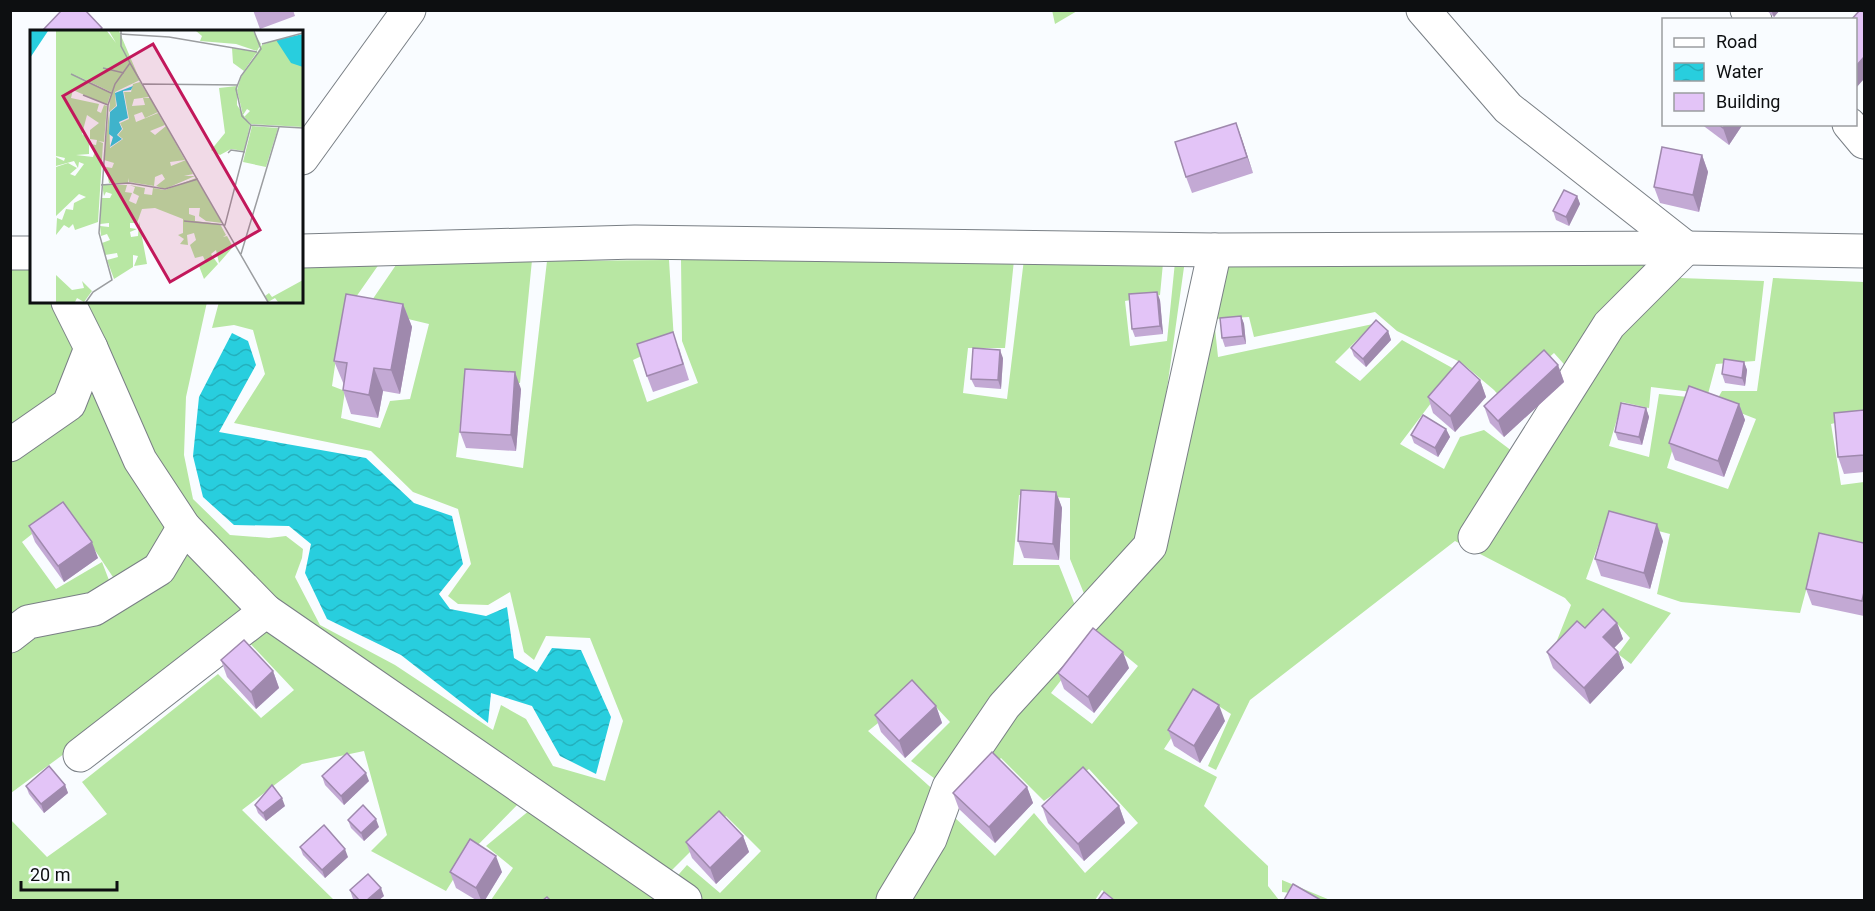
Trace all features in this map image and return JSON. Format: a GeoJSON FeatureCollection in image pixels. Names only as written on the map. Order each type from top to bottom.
{"type":"FeatureCollection","features":[{"type":"Feature","properties":{"kind":"street"},"geometry":{"type":"LineString","coordinates":[[303,157],[409,10]]}},
{"type":"Feature","properties":{"kind":"street"},"geometry":{"type":"LineString","coordinates":[[1423,10],[1508,108],[1686,248]]}},
{"type":"Feature","properties":{"kind":"street"},"geometry":{"type":"LineString","coordinates":[[1851,126],[1864,142]]}},
{"type":"Feature","properties":{"kind":"street"},"geometry":{"type":"LineString","coordinates":[[303,251],[635,242],[1215,250],[1686,248],[1864,251]]}},
{"type":"Feature","properties":{"kind":"street"},"geometry":{"type":"LineString","coordinates":[[1475,537],[1609,325],[1686,248]]}},
{"type":"Feature","properties":{"kind":"street"},"geometry":{"type":"LineString","coordinates":[[893,900],[930,839],[949,787],[1004,706],[1150,546],[1215,250]]}},
{"type":"Feature","properties":{"kind":"street"},"geometry":{"type":"LineString","coordinates":[[10,253],[30,254]]}},
{"type":"Feature","properties":{"kind":"street"},"geometry":{"type":"LineString","coordinates":[[68,303],[91,348],[140,460],[184,527],[266,611],[685,900]]}},
{"type":"Feature","properties":{"kind":"street"},"geometry":{"type":"LineString","coordinates":[[10,445],[69,404],[91,348]]}},
{"type":"Feature","properties":{"kind":"street"},"geometry":{"type":"LineString","coordinates":[[10,636],[28,622],[94,609],[159,569],[184,527]]}},
{"type":"Feature","properties":{"kind":"street"},"geometry":{"type":"LineString","coordinates":[[80,755],[266,611]]}},
{"type":"Feature","properties":{"kind":"green space"},"geometry":{"type":"Polygon","coordinates":[[[1052,10],[1077,10],[1077,11],[1055,24],[1052,10]]]}},
{"type":"Feature","properties":{"kind":"green space"},"geometry":{"type":"Polygon","coordinates":[[[10,257],[30,257],[30,303],[66,303],[86,341],[66,400],[10,438],[10,257]]]}},
{"type":"Feature","properties":{"kind":"green space"},"geometry":{"type":"Polygon","coordinates":[[[384,257],[342,317],[332,386],[345,391],[341,418],[380,428],[390,401],[410,399],[429,324],[366,309],[398,262],[532,260],[520,383],[466,377],[456,457],[523,468],[547,261],[669,260],[674,341],[633,360],[647,402],[698,383],[682,341],[681,259],[1014,260],[1005,348],[968,348],[963,393],[1007,399],[1024,259],[1163,263],[1160,295],[1125,301],[1130,346],[1167,341],[1175,262],[1185,260],[1146,539],[1085,596],[1070,559],[1070,498],[1019,495],[1013,565],[1059,565],[1076,608],[942,784],[911,761],[950,722],[920,690],[868,731],[938,794],[886,900],[699,900],[672,882],[687,865],[720,893],[761,851],[726,816],[666,876],[332,650],[188,521],[75,303],[207,303],[186,397],[184,455],[193,499],[230,535],[269,538],[286,536],[303,549],[295,577],[320,625],[395,665],[493,730],[501,705],[526,719],[553,766],[605,781],[623,721],[590,638],[546,636],[534,660],[524,652],[510,592],[488,605],[458,604],[448,596],[471,564],[458,509],[413,492],[371,451],[234,423],[265,374],[253,330],[234,325],[212,328],[219,303],[303,303],[303,261],[384,257]]]}},
{"type":"Feature","properties":{"kind":"green space"},"geometry":{"type":"Polygon","coordinates":[[[1653,257],[1571,372],[1554,353],[1502,399],[1462,363],[1397,331],[1375,312],[1254,337],[1249,317],[1214,319],[1218,357],[1373,324],[1335,362],[1360,381],[1402,340],[1456,370],[1400,444],[1444,469],[1460,437],[1484,430],[1520,457],[1652,277],[1764,281],[1755,361],[1716,364],[1708,394],[1651,387],[1649,408],[1622,402],[1609,446],[1649,457],[1659,394],[1688,397],[1667,468],[1728,489],[1756,419],[1715,403],[1722,391],[1757,391],[1773,278],[1864,282],[1864,416],[1831,424],[1841,485],[1864,482],[1864,550],[1819,542],[1800,613],[1681,602],[1657,594],[1670,534],[1608,518],[1586,579],[1671,613],[1631,664],[1618,654],[1630,638],[1609,615],[1590,631],[1581,624],[1554,648],[1571,605],[1565,598],[1455,541],[1250,700],[1216,770],[1208,766],[1231,714],[1200,694],[1164,749],[1217,777],[1204,806],[1268,866],[1268,886],[1279,900],[1115,900],[1102,890],[1095,900],[903,900],[950,813],[995,856],[1034,813],[1085,873],[1138,823],[1089,769],[1044,801],[1001,758],[964,794],[1077,627],[1092,641],[1051,693],[1092,724],[1138,666],[1087,624],[1159,552],[1200,261],[1653,257]]]}},
{"type":"Feature","properties":{"kind":"green space"},"geometry":{"type":"Polygon","coordinates":[[[92,352],[179,525],[119,586],[66,507],[22,542],[56,589],[102,562],[112,588],[11,625],[11,452],[92,352]]]}},
{"type":"Feature","properties":{"kind":"green space"},"geometry":{"type":"Polygon","coordinates":[[[189,533],[259,610],[11,793],[10,651],[189,533]]]}},
{"type":"Feature","properties":{"kind":"green space"},"geometry":{"type":"Polygon","coordinates":[[[270,616],[523,799],[469,854],[446,891],[371,851],[387,835],[364,751],[302,764],[242,810],[334,900],[11,900],[10,819],[47,857],[107,814],[82,782],[218,674],[261,718],[294,690],[245,638],[270,616]]]}},
{"type":"Feature","properties":{"kind":"green space"},"geometry":{"type":"Polygon","coordinates":[[[530,810],[666,900],[491,900],[513,868],[486,846],[530,810]]]}},
{"type":"Feature","properties":{"kind":"green space"},"geometry":{"type":"Polygon","coordinates":[[[1282,880],[1330,900],[1282,892],[1282,880]]]}},
{"type":"Feature","properties":{"kind":"water"},"geometry":{"type":"Polygon","coordinates":[[[232,333],[248,341],[256,365],[219,432],[366,458],[414,503],[452,516],[463,564],[439,594],[450,609],[486,616],[507,607],[514,658],[537,672],[552,648],[581,650],[611,717],[596,774],[560,756],[532,706],[491,693],[488,723],[401,655],[327,619],[305,573],[311,544],[289,526],[234,525],[203,497],[193,456],[199,397],[232,333]]]}},
{"type":"Feature","properties":{"kind":"building"},"geometry":{"type":"Polygon","coordinates":[[[62,10],[85,10],[102,28],[100,30],[43,30],[62,10]]]}},
{"type":"Feature","properties":{"kind":"building"},"geometry":{"type":"Polygon","coordinates":[[[1860,10],[1864,13],[1864,57],[1857,65],[1857,18],[1853,18],[1860,10]]]}},
{"type":"Feature","properties":{"kind":"building"},"geometry":{"type":"Polygon","coordinates":[[[1236,123],[1247,157],[1186,177],[1175,142],[1236,123]]]}},
{"type":"Feature","properties":{"kind":"building"},"geometry":{"type":"Polygon","coordinates":[[[1662,147],[1702,155],[1693,195],[1654,187],[1662,147]]]}},
{"type":"Feature","properties":{"kind":"building"},"geometry":{"type":"Polygon","coordinates":[[[1564,190],[1577,196],[1566,217],[1553,211],[1564,190]]]}},
{"type":"Feature","properties":{"kind":"building"},"geometry":{"type":"Polygon","coordinates":[[[1157,292],[1160,326],[1132,329],[1129,294],[1157,292]]]}},
{"type":"Feature","properties":{"kind":"building"},"geometry":{"type":"Polygon","coordinates":[[[346,294],[403,304],[391,370],[374,368],[369,395],[343,390],[347,363],[334,361],[346,294]]]}},
{"type":"Feature","properties":{"kind":"building"},"geometry":{"type":"Polygon","coordinates":[[[1241,316],[1243,336],[1222,338],[1220,318],[1241,316]]]}},
{"type":"Feature","properties":{"kind":"building"},"geometry":{"type":"Polygon","coordinates":[[[1376,320],[1388,331],[1363,359],[1351,348],[1376,320]]]}},
{"type":"Feature","properties":{"kind":"building"},"geometry":{"type":"Polygon","coordinates":[[[673,332],[683,364],[647,376],[637,344],[673,332]]]}},
{"type":"Feature","properties":{"kind":"building"},"geometry":{"type":"Polygon","coordinates":[[[973,348],[1000,350],[998,380],[971,379],[973,348]]]}},
{"type":"Feature","properties":{"kind":"building"},"geometry":{"type":"Polygon","coordinates":[[[1544,350],[1558,365],[1498,421],[1484,406],[1544,350]]]}},
{"type":"Feature","properties":{"kind":"building"},"geometry":{"type":"Polygon","coordinates":[[[1724,359],[1744,362],[1742,378],[1722,374],[1724,359]]]}},
{"type":"Feature","properties":{"kind":"building"},"geometry":{"type":"Polygon","coordinates":[[[1459,361],[1480,380],[1450,416],[1428,397],[1459,361]]]}},
{"type":"Feature","properties":{"kind":"building"},"geometry":{"type":"Polygon","coordinates":[[[465,369],[515,372],[511,435],[460,432],[465,369]]]}},
{"type":"Feature","properties":{"kind":"building"},"geometry":{"type":"Polygon","coordinates":[[[1689,386],[1739,404],[1718,461],[1669,443],[1689,386]]]}},
{"type":"Feature","properties":{"kind":"building"},"geometry":{"type":"Polygon","coordinates":[[[1621,403],[1646,408],[1639,437],[1615,432],[1621,403]]]}},
{"type":"Feature","properties":{"kind":"building"},"geometry":{"type":"Polygon","coordinates":[[[1864,410],[1864,455],[1838,457],[1834,413],[1864,410]]]}},
{"type":"Feature","properties":{"kind":"building"},"geometry":{"type":"Polygon","coordinates":[[[1423,415],[1446,429],[1435,448],[1411,435],[1423,415]]]}},
{"type":"Feature","properties":{"kind":"building"},"geometry":{"type":"Polygon","coordinates":[[[1021,490],[1056,492],[1053,544],[1018,541],[1021,490]]]}},
{"type":"Feature","properties":{"kind":"building"},"geometry":{"type":"Polygon","coordinates":[[[63,502],[92,542],[58,566],[29,526],[63,502]]]}},
{"type":"Feature","properties":{"kind":"building"},"geometry":{"type":"Polygon","coordinates":[[[1609,511],[1657,524],[1644,573],[1595,559],[1609,511]]]}},
{"type":"Feature","properties":{"kind":"building"},"geometry":{"type":"Polygon","coordinates":[[[1819,533],[1864,543],[1862,601],[1806,589],[1819,533]]]}},
{"type":"Feature","properties":{"kind":"building"},"geometry":{"type":"Polygon","coordinates":[[[1603,609],[1617,623],[1603,637],[1618,652],[1584,688],[1547,652],[1577,621],[1585,628],[1603,609]]]}},
{"type":"Feature","properties":{"kind":"building"},"geometry":{"type":"Polygon","coordinates":[[[1093,628],[1123,652],[1088,697],[1058,673],[1093,628]]]}},
{"type":"Feature","properties":{"kind":"building"},"geometry":{"type":"Polygon","coordinates":[[[244,640],[273,671],[251,692],[221,660],[244,640]]]}},
{"type":"Feature","properties":{"kind":"building"},"geometry":{"type":"Polygon","coordinates":[[[912,680],[936,706],[899,741],[875,715],[912,680]]]}},
{"type":"Feature","properties":{"kind":"building"},"geometry":{"type":"Polygon","coordinates":[[[1193,689],[1219,705],[1194,746],[1168,730],[1193,689]]]}},
{"type":"Feature","properties":{"kind":"building"},"geometry":{"type":"Polygon","coordinates":[[[992,752],[1027,787],[989,827],[953,793],[992,752]]]}},
{"type":"Feature","properties":{"kind":"building"},"geometry":{"type":"Polygon","coordinates":[[[347,753],[366,773],[341,796],[322,776],[347,753]]]}},
{"type":"Feature","properties":{"kind":"building"},"geometry":{"type":"Polygon","coordinates":[[[49,766],[65,785],[41,804],[26,786],[49,766]]]}},
{"type":"Feature","properties":{"kind":"building"},"geometry":{"type":"Polygon","coordinates":[[[1083,767],[1119,806],[1078,844],[1042,806],[1083,767]]]}},
{"type":"Feature","properties":{"kind":"building"},"geometry":{"type":"Polygon","coordinates":[[[272,785],[282,798],[263,813],[255,805],[272,785]]]}},
{"type":"Feature","properties":{"kind":"building"},"geometry":{"type":"Polygon","coordinates":[[[363,805],[376,819],[361,833],[348,820],[363,805]]]}},
{"type":"Feature","properties":{"kind":"building"},"geometry":{"type":"Polygon","coordinates":[[[719,811],[743,836],[710,868],[686,842],[719,811]]]}},
{"type":"Feature","properties":{"kind":"building"},"geometry":{"type":"Polygon","coordinates":[[[324,825],[345,849],[322,870],[300,847],[324,825]]]}},
{"type":"Feature","properties":{"kind":"building"},"geometry":{"type":"Polygon","coordinates":[[[470,839],[496,856],[476,888],[450,872],[470,839]]]}},
{"type":"Feature","properties":{"kind":"building"},"geometry":{"type":"Polygon","coordinates":[[[368,874],[381,888],[367,900],[359,900],[350,890],[368,874]]]}},
{"type":"Feature","properties":{"kind":"building"},"geometry":{"type":"Polygon","coordinates":[[[1293,884],[1319,899],[1284,900],[1293,884]]]}},
{"type":"Feature","properties":{"kind":"building"},"geometry":{"type":"Polygon","coordinates":[[[1104,892],[1114,900],[1098,900],[1104,892]]]}}]}
